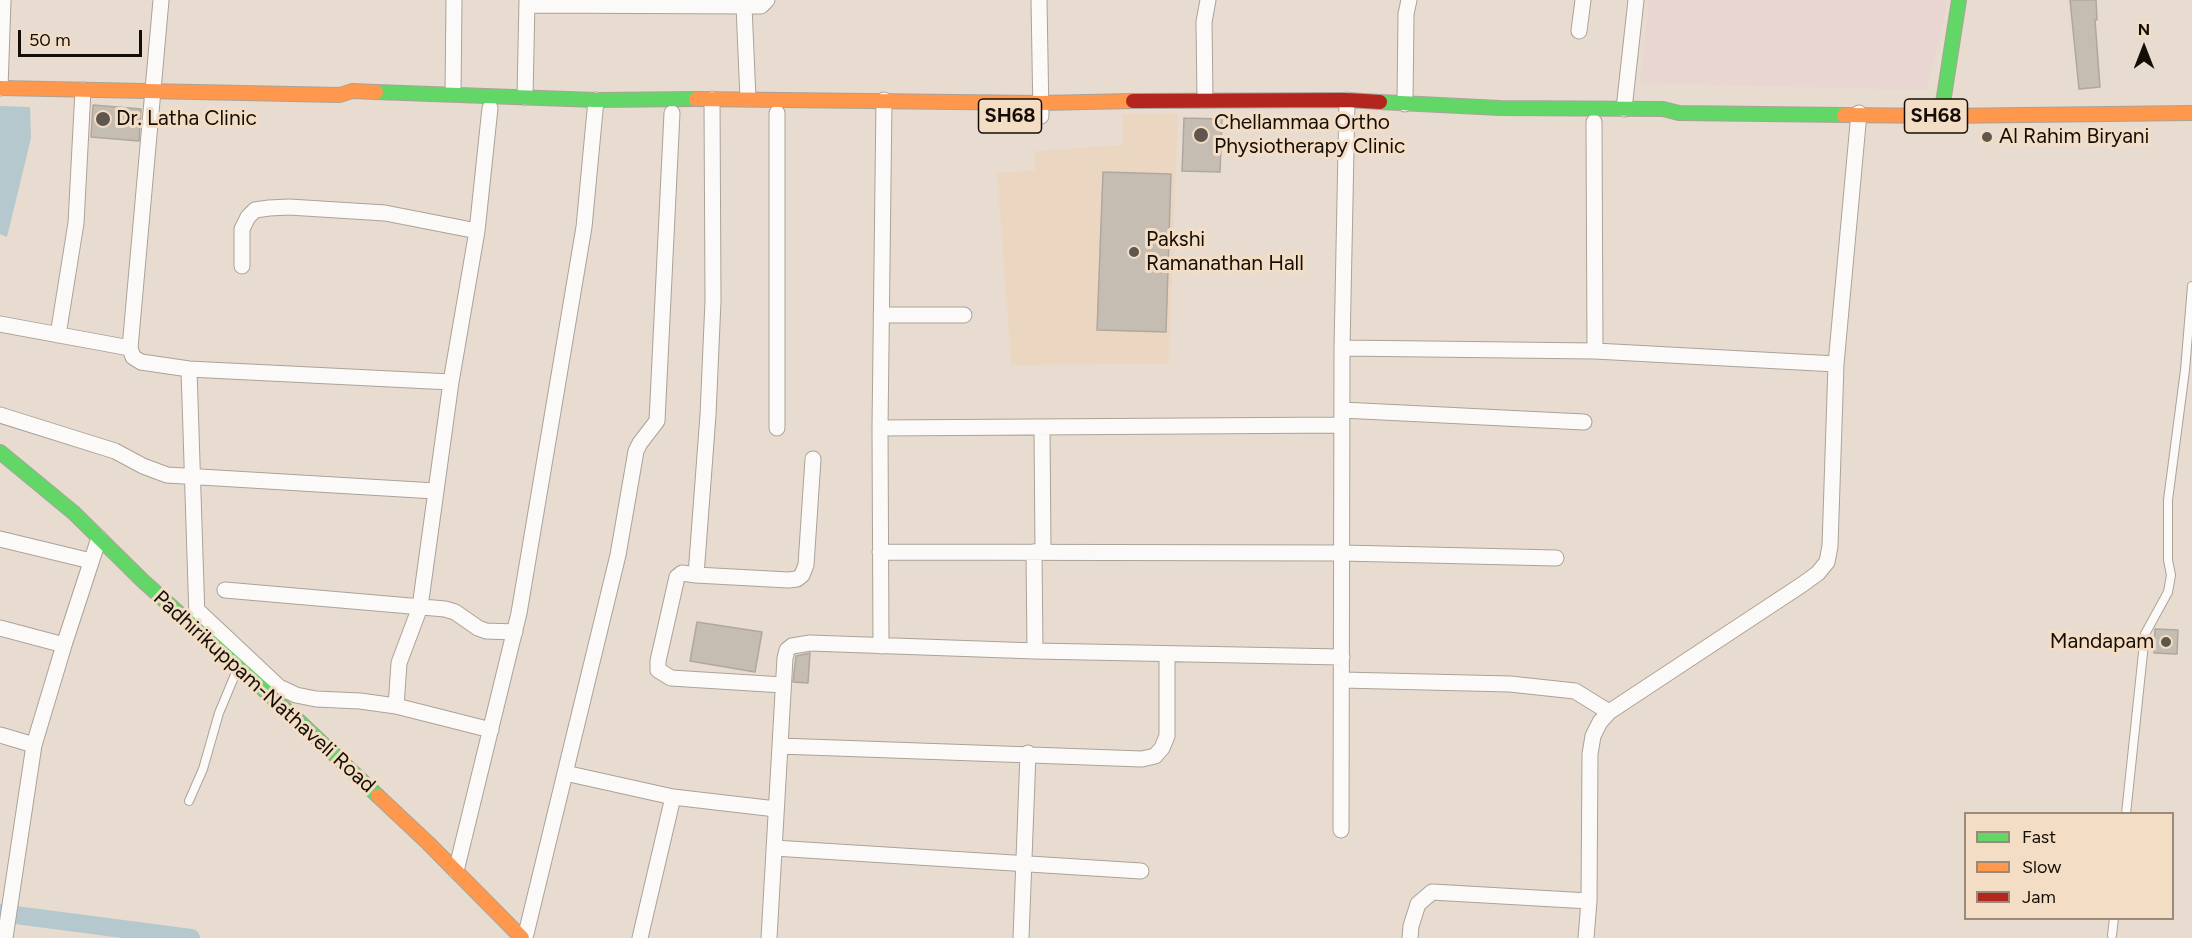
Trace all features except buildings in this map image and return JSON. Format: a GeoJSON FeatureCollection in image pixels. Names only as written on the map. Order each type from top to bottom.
{"type":"FeatureCollection","features":[{"type":"Feature","properties":{"kind":"main road"},"geometry":{"type":"LineString","coordinates":[[1941,116],[1959,0]]}},
{"type":"Feature","properties":{"kind":"main road","name":"SH68"},"geometry":{"type":"LineString","coordinates":[[0,88],[340,95],[352,91],[453,93],[525,97],[595,106]]}},
{"type":"Feature","properties":{"kind":"main road","name":"SH68"},"geometry":{"type":"LineString","coordinates":[[340,95],[353,103],[490,108],[595,106],[666,108],[712,106],[748,99],[884,108],[1208,112],[1405,104],[1500,108],[1663,109],[1679,113],[1859,113],[1941,116],[2192,113]]}},
{"type":"Feature","properties":{"kind":"main road","name":"SH68"},"geometry":{"type":"LineString","coordinates":[[1041,110],[1205,100],[1347,107],[1516,122],[1663,120],[1679,113]]}},
{"type":"Feature","properties":{"kind":"main road","name":"SH68"},"geometry":{"type":"LineString","coordinates":[[712,106],[777,113],[884,108]]}},
{"type":"Feature","properties":{"kind":"main road","name":"Padhirikuppam-Nathaveli Road"},"geometry":{"type":"LineString","coordinates":[[0,452],[74,513],[143,581],[302,724],[523,938]]}},
{"type":"Feature","properties":{"kind":"street"},"geometry":{"type":"LineString","coordinates":[[0,88],[3,0]]}},
{"type":"Feature","properties":{"kind":"street"},"geometry":{"type":"LineString","coordinates":[[161,0],[130,348],[133,357],[141,362],[189,369],[451,382]]}},
{"type":"Feature","properties":{"kind":"street"},"geometry":{"type":"LineString","coordinates":[[453,93],[454,0]]}},
{"type":"Feature","properties":{"kind":"street"},"geometry":{"type":"LineString","coordinates":[[525,97],[527,2],[761,6],[767,0]]}},
{"type":"Feature","properties":{"kind":"street"},"geometry":{"type":"LineString","coordinates":[[1039,0],[1041,110]]}},
{"type":"Feature","properties":{"kind":"street"},"geometry":{"type":"LineString","coordinates":[[1205,100],[1204,22],[1208,0]]}},
{"type":"Feature","properties":{"kind":"street"},"geometry":{"type":"LineString","coordinates":[[1405,104],[1409,0]]}},
{"type":"Feature","properties":{"kind":"street"},"geometry":{"type":"LineString","coordinates":[[1579,31],[1583,0]]}},
{"type":"Feature","properties":{"kind":"street"},"geometry":{"type":"LineString","coordinates":[[1624,109],[1636,0]]}},
{"type":"Feature","properties":{"kind":"street"},"geometry":{"type":"LineString","coordinates":[[744,6],[748,99]]}},
{"type":"Feature","properties":{"kind":"street"},"geometry":{"type":"LineString","coordinates":[[58,335],[76,223],[83,90]]}},
{"type":"Feature","properties":{"kind":"street"},"geometry":{"type":"LineString","coordinates":[[456,871],[515,632],[584,227],[595,106]]}},
{"type":"Feature","properties":{"kind":"street"},"geometry":{"type":"LineString","coordinates":[[696,574],[708,415],[712,301],[712,106]]}},
{"type":"Feature","properties":{"kind":"street"},"geometry":{"type":"LineString","coordinates":[[1341,830],[1342,348],[1347,107]]}},
{"type":"Feature","properties":{"kind":"street"},"geometry":{"type":"LineString","coordinates":[[396,706],[399,663],[420,607],[451,382],[477,231],[490,108]]}},
{"type":"Feature","properties":{"kind":"street"},"geometry":{"type":"LineString","coordinates":[[523,938],[618,555],[636,451],[657,421],[666,108]]}},
{"type":"Feature","properties":{"kind":"street"},"geometry":{"type":"LineString","coordinates":[[881,646],[880,428],[884,108]]}},
{"type":"Feature","properties":{"kind":"street"},"geometry":{"type":"LineString","coordinates":[[777,113],[777,428]]}},
{"type":"Feature","properties":{"kind":"street"},"geometry":{"type":"LineString","coordinates":[[1586,938],[1589,901],[1590,754],[1593,736],[1605,709],[1803,584],[1818,573],[1827,562],[1830,546],[1836,364],[1859,113]]}},
{"type":"Feature","properties":{"kind":"street"},"geometry":{"type":"LineString","coordinates":[[1594,122],[1595,351]]}},
{"type":"Feature","properties":{"kind":"street"},"geometry":{"type":"LineString","coordinates":[[242,266],[242,229],[248,217],[255,210],[268,208],[289,207],[385,213],[477,231]]}},
{"type":"Feature","properties":{"kind":"street"},"geometry":{"type":"LineString","coordinates":[[881,315],[964,315]]}},
{"type":"Feature","properties":{"kind":"street"},"geometry":{"type":"LineString","coordinates":[[0,324],[130,348]]}},
{"type":"Feature","properties":{"kind":"street"},"geometry":{"type":"LineString","coordinates":[[1342,348],[1595,351],[1836,364]]}},
{"type":"Feature","properties":{"kind":"street"},"geometry":{"type":"LineString","coordinates":[[189,369],[198,630]]}},
{"type":"Feature","properties":{"kind":"street"},"geometry":{"type":"LineString","coordinates":[[0,415],[115,451],[154,471],[167,475],[435,491]]}},
{"type":"Feature","properties":{"kind":"street"},"geometry":{"type":"LineString","coordinates":[[880,428],[1042,427],[1342,417],[1584,422]]}},
{"type":"Feature","properties":{"kind":"street"},"geometry":{"type":"LineString","coordinates":[[1035,651],[1042,427]]}},
{"type":"Feature","properties":{"kind":"street"},"geometry":{"type":"LineString","coordinates":[[783,685],[671,678],[658,670],[658,661],[677,577],[682,573],[788,580],[797,579],[802,575],[806,565],[813,459]]}},
{"type":"Feature","properties":{"kind":"street"},"geometry":{"type":"LineString","coordinates":[[5,938],[34,745],[99,538]]}},
{"type":"Feature","properties":{"kind":"street"},"geometry":{"type":"LineString","coordinates":[[0,539],[91,561]]}},
{"type":"Feature","properties":{"kind":"street"},"geometry":{"type":"LineString","coordinates":[[880,552],[1342,553],[1556,558]]}},
{"type":"Feature","properties":{"kind":"street"},"geometry":{"type":"LineString","coordinates":[[225,590],[455,612],[486,631],[515,632]]}},
{"type":"Feature","properties":{"kind":"street"},"geometry":{"type":"LineString","coordinates":[[197,610],[279,687],[296,695],[396,706],[491,730]]}},
{"type":"Feature","properties":{"kind":"street"},"geometry":{"type":"LineString","coordinates":[[0,628],[64,645]]}},
{"type":"Feature","properties":{"kind":"street"},"geometry":{"type":"LineString","coordinates":[[769,938],[785,658],[787,650],[792,646],[810,643],[1035,651],[1342,657]]}},
{"type":"Feature","properties":{"kind":"street"},"geometry":{"type":"LineString","coordinates":[[780,746],[1028,753],[1142,759],[1155,756],[1162,748],[1167,736],[1167,654]]}},
{"type":"Feature","properties":{"kind":"street"},"geometry":{"type":"LineString","coordinates":[[1342,680],[1510,684],[1575,691],[1605,709]]}},
{"type":"Feature","properties":{"kind":"street"},"geometry":{"type":"LineString","coordinates":[[0,735],[34,745]]}},
{"type":"Feature","properties":{"kind":"street"},"geometry":{"type":"LineString","coordinates":[[1022,938],[1028,753]]}},
{"type":"Feature","properties":{"kind":"street"},"geometry":{"type":"LineString","coordinates":[[565,773],[673,797],[776,809]]}},
{"type":"Feature","properties":{"kind":"street"},"geometry":{"type":"LineString","coordinates":[[640,938],[673,797]]}},
{"type":"Feature","properties":{"kind":"street"},"geometry":{"type":"LineString","coordinates":[[774,848],[1141,871]]}},
{"type":"Feature","properties":{"kind":"street"},"geometry":{"type":"LineString","coordinates":[[0,862],[17,861]]}},
{"type":"Feature","properties":{"kind":"street"},"geometry":{"type":"LineString","coordinates":[[1410,938],[1418,904],[1432,892],[1589,901]]}},
{"type":"Feature","properties":{"kind":"lane"},"geometry":{"type":"LineString","coordinates":[[2126,812],[2145,634],[2166,598],[2171,575],[2168,560],[2168,500],[2185,370],[2192,286]]}},
{"type":"Feature","properties":{"kind":"lane"},"geometry":{"type":"LineString","coordinates":[[189,801],[203,769],[219,713],[238,666]]}},
{"type":"Feature","properties":{"kind":"lane"},"geometry":{"type":"LineString","coordinates":[[2112,935],[2114,920]]}},
{"type":"Feature","properties":{"kind":"shaded area"},"geometry":{"type":"Polygon","coordinates":[[[1649,0],[1948,0],[1927,90],[1640,83],[1649,0]]]}},
{"type":"Feature","properties":{"kind":"shaded area"},"geometry":{"type":"Polygon","coordinates":[[[0,106],[30,107],[31,138],[7,237],[0,234],[0,106]]]}},
{"type":"Feature","properties":{"kind":"shaded area"},"geometry":{"type":"Polygon","coordinates":[[[1122,114],[1178,114],[1169,364],[1011,365],[997,172],[1034,171],[1035,151],[1123,145],[1122,114]]]}},
{"type":"Feature","properties":{"kind":"waterway"},"geometry":{"type":"LineString","coordinates":[[0,913],[191,938]]}},
{"type":"Feature","properties":{"kind":"traffic: fast"},"geometry":{"type":"LineString","coordinates":[[1941,116],[1959,0]]}},
{"type":"Feature","properties":{"kind":"traffic: fast"},"geometry":{"type":"LineString","coordinates":[[376,92],[596,100],[696,99]]}},
{"type":"Feature","properties":{"kind":"traffic: fast"},"geometry":{"type":"LineString","coordinates":[[1380,102],[1500,108],[1663,109],[1679,113],[1844,115]]}},
{"type":"Feature","properties":{"kind":"traffic: fast"},"geometry":{"type":"LineString","coordinates":[[0,452],[74,513],[143,581],[302,724],[378,796]]}},
{"type":"Feature","properties":{"kind":"traffic: slow"},"geometry":{"type":"LineString","coordinates":[[0,88],[340,95],[352,91],[376,92]]}},
{"type":"Feature","properties":{"kind":"traffic: slow"},"geometry":{"type":"LineString","coordinates":[[696,99],[1041,103],[1133,101]]}},
{"type":"Feature","properties":{"kind":"traffic: slow"},"geometry":{"type":"LineString","coordinates":[[1844,115],[2192,113]]}},
{"type":"Feature","properties":{"kind":"traffic: slow"},"geometry":{"type":"LineString","coordinates":[[378,796],[522,938]]}},
{"type":"Feature","properties":{"kind":"traffic: jam"},"geometry":{"type":"LineString","coordinates":[[1133,101],[1347,100],[1380,102]]}},
{"type":"Feature","properties":{"kind":"place","name":"Dr. Latha Clinic"},"geometry":{"type":"Point","coordinates":[103,119]}},
{"type":"Feature","properties":{"kind":"place","name":"Chellammaa Ortho Physiotherapy Clinic"},"geometry":{"type":"Point","coordinates":[1201,135]}},
{"type":"Feature","properties":{"kind":"place","name":"Al Rahim Biryani"},"geometry":{"type":"Point","coordinates":[1987,137]}},
{"type":"Feature","properties":{"kind":"place","name":"Pakshi Ramanathan Hall"},"geometry":{"type":"Point","coordinates":[1134,252]}},
{"type":"Feature","properties":{"kind":"place","name":"Mandapam"},"geometry":{"type":"Point","coordinates":[2166,642]}}]}
